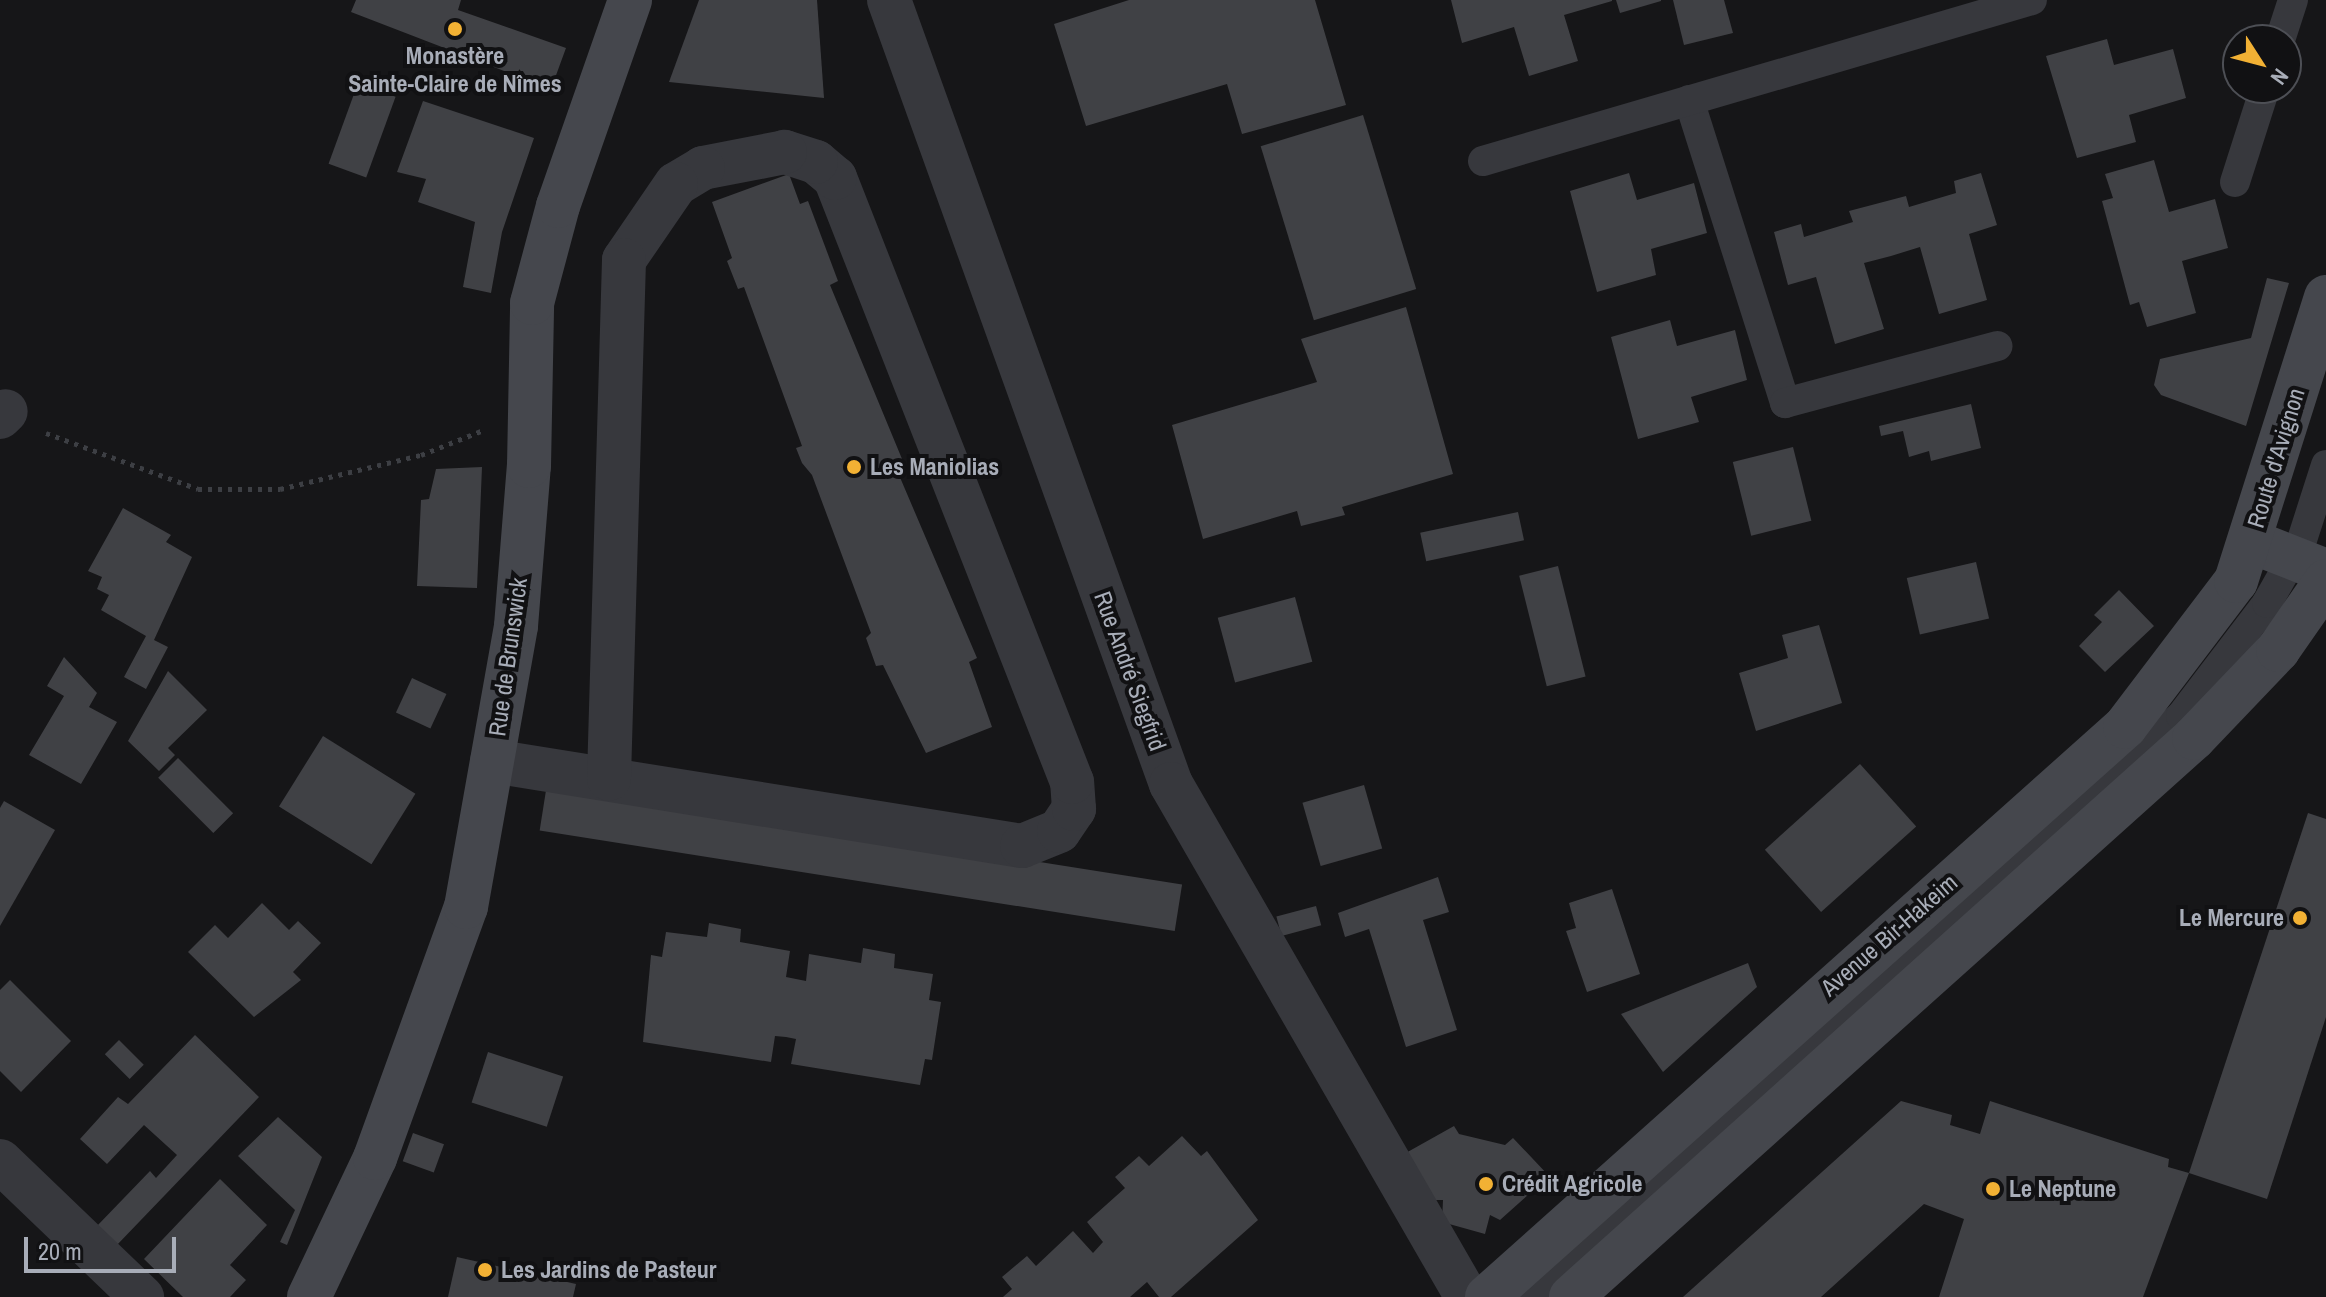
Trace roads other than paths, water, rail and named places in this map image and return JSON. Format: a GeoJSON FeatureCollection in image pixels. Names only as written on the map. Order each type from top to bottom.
{"type":"FeatureCollection","features":[{"type":"Feature","properties":{"kind":"main road","name":"Rue de Brunswick"},"geometry":{"type":"LineString","coordinates":[[309,1297],[375,1158],[466,907],[516,626],[531,411],[532,303],[558,206],[630,0]]}},
{"type":"Feature","properties":{"kind":"main road","name":"Route d'Avignon"},"geometry":{"type":"LineString","coordinates":[[2315,569],[2250,541],[2326,297]]}},
{"type":"Feature","properties":{"kind":"main road","name":"Avenue Bir-Hakeim"},"geometry":{"type":"LineString","coordinates":[[1487,1297],[2125,727],[2236,581],[2250,541]]}},
{"type":"Feature","properties":{"kind":"main road"},"geometry":{"type":"LineString","coordinates":[[1571,1297],[2194,738],[2278,650],[2315,569]]}},
{"type":"Feature","properties":{"kind":"street","name":"Rue André Siegfrid"},"geometry":{"type":"LineString","coordinates":[[889,0],[1171,784],[1467,1297]]}},
{"type":"Feature","properties":{"kind":"street"},"geometry":{"type":"LineString","coordinates":[[492,761],[1022,846],[1059,831],[1074,809],[1072,782],[835,178],[816,162],[785,152],[703,168],[676,184],[624,260],[609,779]]}},
{"type":"Feature","properties":{"kind":"street"},"geometry":{"type":"LineString","coordinates":[[0,1161],[142,1297]]}},
{"type":"Feature","properties":{"kind":"lane"},"geometry":{"type":"LineString","coordinates":[[1483,161],[2032,0]]}},
{"type":"Feature","properties":{"kind":"lane"},"geometry":{"type":"LineString","coordinates":[[2285,24],[2293,0]]}},
{"type":"Feature","properties":{"kind":"lane"},"geometry":{"type":"LineString","coordinates":[[1689,100],[1785,403],[1997,346]]}},
{"type":"Feature","properties":{"kind":"lane"},"geometry":{"type":"LineString","coordinates":[[2235,182],[2260,104]]}},
{"type":"Feature","properties":{"kind":"lane"},"geometry":{"type":"LineString","coordinates":[[1533,1297],[2181,716],[2250,629],[2315,569],[2326,465]]}},
{"type":"Feature","properties":{"kind":"lane"},"geometry":{"type":"LineString","coordinates":[[2125,727],[2181,716]]}},
{"type":"Feature","properties":{"kind":"place","name":"Monastère Sainte-Claire de Nîmes"},"geometry":{"type":"Point","coordinates":[455,29]}},
{"type":"Feature","properties":{"kind":"place","name":"Les Maniolias"},"geometry":{"type":"Point","coordinates":[854,467]}},
{"type":"Feature","properties":{"kind":"place","name":"Le Mercure"},"geometry":{"type":"Point","coordinates":[2300,918]}},
{"type":"Feature","properties":{"kind":"place","name":"Crédit Agricole"},"geometry":{"type":"Point","coordinates":[1486,1184]}},
{"type":"Feature","properties":{"kind":"place","name":"Le Neptune"},"geometry":{"type":"Point","coordinates":[1993,1189]}},
{"type":"Feature","properties":{"kind":"place","name":"Les Jardins de Pasteur"},"geometry":{"type":"Point","coordinates":[485,1270]}}]}
